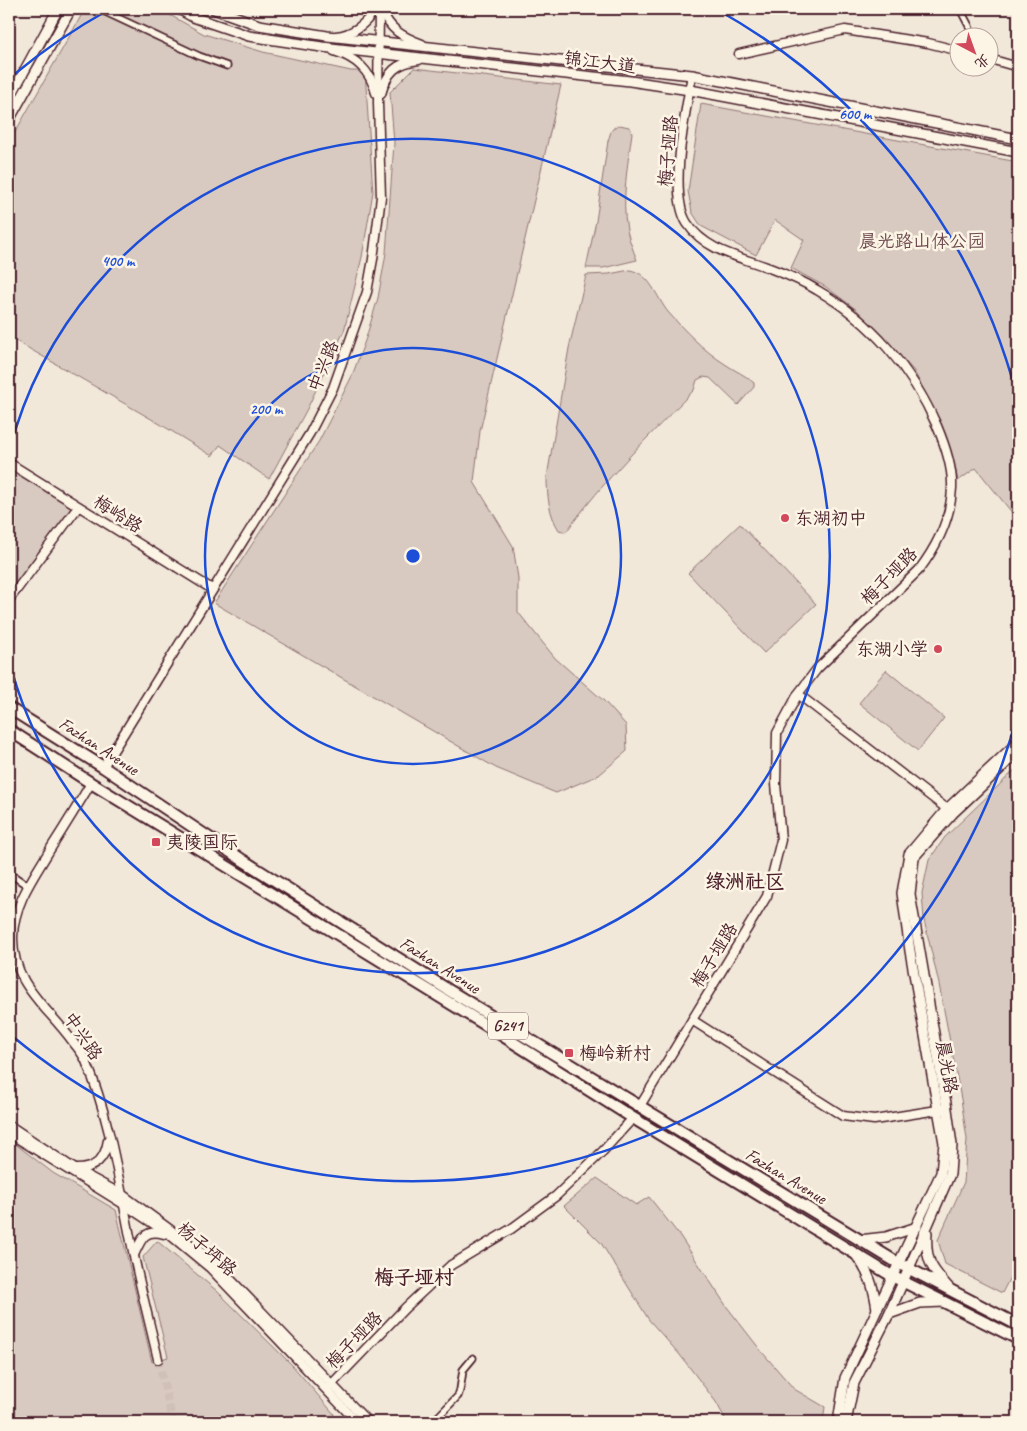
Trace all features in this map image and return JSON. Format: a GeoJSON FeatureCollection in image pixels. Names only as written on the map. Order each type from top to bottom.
{"type":"FeatureCollection","features":[{"type":"Feature","properties":{"kind":"highway","name":"Fazhan Avenue"},"geometry":{"type":"LineString","coordinates":[[9,708],[103,767],[244,861],[450,991],[859,1240],[909,1269],[1018,1326]]}},
{"type":"Feature","properties":{"kind":"highway","name":"Fazhan Avenue"},"geometry":{"type":"LineString","coordinates":[[9,730],[91,783],[892,1276],[1018,1339]]}},
{"type":"Feature","properties":{"kind":"main road"},"geometry":{"type":"LineString","coordinates":[[9,99],[58,9]]}},
{"type":"Feature","properties":{"kind":"main road"},"geometry":{"type":"LineString","coordinates":[[9,120],[71,9]]}},
{"type":"Feature","properties":{"kind":"main road","name":"锦江大道"},"geometry":{"type":"LineString","coordinates":[[179,9],[193,17],[249,36],[322,47],[630,81],[690,90],[1018,152]]}},
{"type":"Feature","properties":{"kind":"main road","name":"锦江大道"},"geometry":{"type":"LineString","coordinates":[[214,9],[259,25],[327,36],[692,75],[1018,139]]}},
{"type":"Feature","properties":{"kind":"main road"},"geometry":{"type":"LineString","coordinates":[[327,36],[341,35],[358,29],[378,9],[398,33],[428,46]]}},
{"type":"Feature","properties":{"kind":"main road","name":"中兴路"},"geometry":{"type":"LineString","coordinates":[[103,767],[310,433],[333,388],[367,292],[381,197],[378,9]]}},
{"type":"Feature","properties":{"kind":"main road"},"geometry":{"type":"LineString","coordinates":[[739,54],[845,30],[928,43],[950,48]]}},
{"type":"Feature","properties":{"kind":"main road"},"geometry":{"type":"LineString","coordinates":[[322,47],[343,54],[362,66],[374,88],[378,103]]}},
{"type":"Feature","properties":{"kind":"main road"},"geometry":{"type":"LineString","coordinates":[[378,103],[383,87],[393,69],[404,62],[426,59]]}},
{"type":"Feature","properties":{"kind":"main road"},"geometry":{"type":"LineString","coordinates":[[1000,62],[1018,67]]}},
{"type":"Feature","properties":{"kind":"main road","name":"梅子垭路"},"geometry":{"type":"LineString","coordinates":[[640,1106],[767,896],[781,840],[776,784],[777,733],[798,694],[818,669],[919,570],[930,554],[946,521],[952,489],[952,475],[944,441],[924,398],[896,357],[867,326],[842,305],[796,278],[730,255],[705,242],[686,222],[682,212],[678,184],[681,146],[692,75]]}},
{"type":"Feature","properties":{"kind":"main road","name":"梅岭路"},"geometry":{"type":"LineString","coordinates":[[9,463],[212,589]]}},
{"type":"Feature","properties":{"kind":"main road"},"geometry":{"type":"LineString","coordinates":[[9,600],[78,507]]}},
{"type":"Feature","properties":{"kind":"main road"},"geometry":{"type":"LineString","coordinates":[[798,694],[950,811]]}},
{"type":"Feature","properties":{"kind":"main road","name":"晨光路"},"geometry":{"type":"LineString","coordinates":[[846,1422],[854,1383],[889,1314],[950,1174],[952,1145],[942,1109],[910,951],[902,893],[909,854],[1018,742]]}},
{"type":"Feature","properties":{"kind":"main road","name":"晨光路"},"geometry":{"type":"LineString","coordinates":[[950,811],[1018,752]]}},
{"type":"Feature","properties":{"kind":"main road","name":"中兴路"},"geometry":{"type":"LineString","coordinates":[[91,783],[28,886],[14,920],[12,936],[20,975],[27,988],[85,1059],[100,1100],[123,1195],[134,1255],[158,1359]]}},
{"type":"Feature","properties":{"kind":"main road"},"geometry":{"type":"LineString","coordinates":[[692,1020],[843,1116],[874,1120],[942,1109]]}},
{"type":"Feature","properties":{"kind":"main road","name":"晨光路"},"geometry":{"type":"LineString","coordinates":[[838,1422],[845,1378],[941,1173],[944,1143],[942,1109]]}},
{"type":"Feature","properties":{"kind":"main road","name":"梅子垭路"},"geometry":{"type":"LineString","coordinates":[[329,1388],[406,1308],[451,1265],[556,1196],[603,1151],[633,1118]]}},
{"type":"Feature","properties":{"kind":"main road","name":"杨子坪路"},"geometry":{"type":"LineString","coordinates":[[9,1125],[74,1172]]}},
{"type":"Feature","properties":{"kind":"main road","name":"杨子坪路"},"geometry":{"type":"LineString","coordinates":[[9,1133],[74,1172],[170,1235],[210,1268],[329,1388],[357,1422]]}},
{"type":"Feature","properties":{"kind":"main road"},"geometry":{"type":"LineString","coordinates":[[74,1172],[100,1162],[107,1148],[109,1134]]}},
{"type":"Feature","properties":{"kind":"main road"},"geometry":{"type":"LineString","coordinates":[[74,1172],[123,1195],[213,1261],[329,1388],[368,1422]]}},
{"type":"Feature","properties":{"kind":"main road"},"geometry":{"type":"LineString","coordinates":[[927,1226],[926,1252],[929,1264],[952,1291]]}},
{"type":"Feature","properties":{"kind":"main road"},"geometry":{"type":"LineString","coordinates":[[859,1240],[886,1237],[917,1227]]}},
{"type":"Feature","properties":{"kind":"main road"},"geometry":{"type":"LineString","coordinates":[[134,1255],[145,1235],[150,1232],[170,1235]]}},
{"type":"Feature","properties":{"kind":"main road"},"geometry":{"type":"LineString","coordinates":[[854,1253],[864,1265],[874,1287],[877,1309]]}},
{"type":"Feature","properties":{"kind":"main road"},"geometry":{"type":"LineString","coordinates":[[889,1314],[920,1303],[946,1302]]}},
{"type":"Feature","properties":{"kind":"street"},"geometry":{"type":"LineString","coordinates":[[99,9],[200,56],[227,66]]}},
{"type":"Feature","properties":{"kind":"street"},"geometry":{"type":"LineString","coordinates":[[960,9],[970,28]]}},
{"type":"Feature","properties":{"kind":"street"},"geometry":{"type":"LineString","coordinates":[[9,873],[28,886]]}},
{"type":"Feature","properties":{"kind":"street"},"geometry":{"type":"LineString","coordinates":[[433,1422],[458,1396],[462,1370],[473,1358]]}},
{"type":"Feature","properties":{"kind":"green space"},"geometry":{"type":"Polygon","coordinates":[[[85,9],[159,9],[204,34],[263,52],[351,71],[365,71],[373,192],[362,257],[344,331],[307,409],[269,479],[220,445],[212,456],[9,337],[9,143],[85,9]]]}},
{"type":"Feature","properties":{"kind":"green space"},"geometry":{"type":"Polygon","coordinates":[[[414,68],[561,85],[480,431],[474,482],[513,546],[518,578],[518,612],[555,658],[604,701],[626,725],[627,751],[599,775],[556,793],[496,768],[214,603],[319,441],[352,376],[378,298],[386,253],[394,143],[390,92],[414,68]]]}},
{"type":"Feature","properties":{"kind":"green space","name":"晨光路山体公园"},"geometry":{"type":"Polygon","coordinates":[[[701,104],[1018,162],[1018,520],[976,468],[958,481],[953,459],[939,420],[914,371],[857,310],[826,287],[791,268],[804,240],[775,220],[756,255],[701,226],[692,212],[688,191],[701,104]]]}},
{"type":"Feature","properties":{"kind":"green space"},"geometry":{"type":"Polygon","coordinates":[[[620,125],[629,127],[632,133],[626,182],[625,219],[631,245],[637,260],[603,268],[586,268],[596,221],[608,141],[613,129],[620,125]]]}},
{"type":"Feature","properties":{"kind":"green space"},"geometry":{"type":"Polygon","coordinates":[[[630,270],[637,272],[648,281],[668,312],[695,340],[717,359],[751,380],[754,383],[754,387],[738,405],[710,378],[703,377],[697,380],[694,390],[611,476],[566,532],[559,530],[553,518],[548,498],[547,477],[569,348],[586,275],[609,274],[630,270]]]}},
{"type":"Feature","properties":{"kind":"green space"},"geometry":{"type":"Polygon","coordinates":[[[9,468],[72,507],[9,593],[9,468]]]}},
{"type":"Feature","properties":{"kind":"green space"},"geometry":{"type":"Polygon","coordinates":[[[740,524],[816,604],[764,653],[688,573],[740,524]]]}},
{"type":"Feature","properties":{"kind":"green space"},"geometry":{"type":"Polygon","coordinates":[[[886,670],[944,718],[918,751],[859,703],[886,670]]]}},
{"type":"Feature","properties":{"kind":"green space"},"geometry":{"type":"Polygon","coordinates":[[[1018,767],[1018,1262],[1002,1293],[945,1264],[938,1240],[964,1182],[967,1139],[939,984],[924,920],[922,893],[929,860],[945,837],[1018,767]]]}},
{"type":"Feature","properties":{"kind":"green space"},"geometry":{"type":"Polygon","coordinates":[[[9,1139],[53,1173],[116,1210],[152,1362],[168,1357],[143,1257],[157,1241],[217,1291],[293,1366],[334,1414],[330,1422],[9,1422],[9,1139]]]}},
{"type":"Feature","properties":{"kind":"green space"},"geometry":{"type":"Polygon","coordinates":[[[597,1178],[636,1205],[649,1197],[680,1236],[727,1307],[762,1352],[794,1389],[825,1407],[823,1422],[727,1422],[716,1402],[680,1355],[649,1320],[601,1243],[564,1206],[597,1178]]]}},
{"type":"Feature","properties":{"kind":"tunnel"},"geometry":{"type":"LineString","coordinates":[[158,1359],[173,1422]]}},
{"type":"Feature","properties":{"kind":"place","name":"东湖初中"},"geometry":{"type":"Point","coordinates":[785,518]}},
{"type":"Feature","properties":{"kind":"place","name":"东湖小学"},"geometry":{"type":"Point","coordinates":[938,649]}},
{"type":"Feature","properties":{"kind":"place","name":"夷陵国际"},"geometry":{"type":"Point","coordinates":[156,842]}},
{"type":"Feature","properties":{"kind":"place","name":"梅岭新村"},"geometry":{"type":"Point","coordinates":[569,1053]}},
{"type":"Feature","properties":{"kind":"district","name":"绿洲社区"},"geometry":{"type":"Point","coordinates":[745,881]}},
{"type":"Feature","properties":{"kind":"district","name":"梅子垭村"},"geometry":{"type":"Point","coordinates":[414,1277]}}]}
